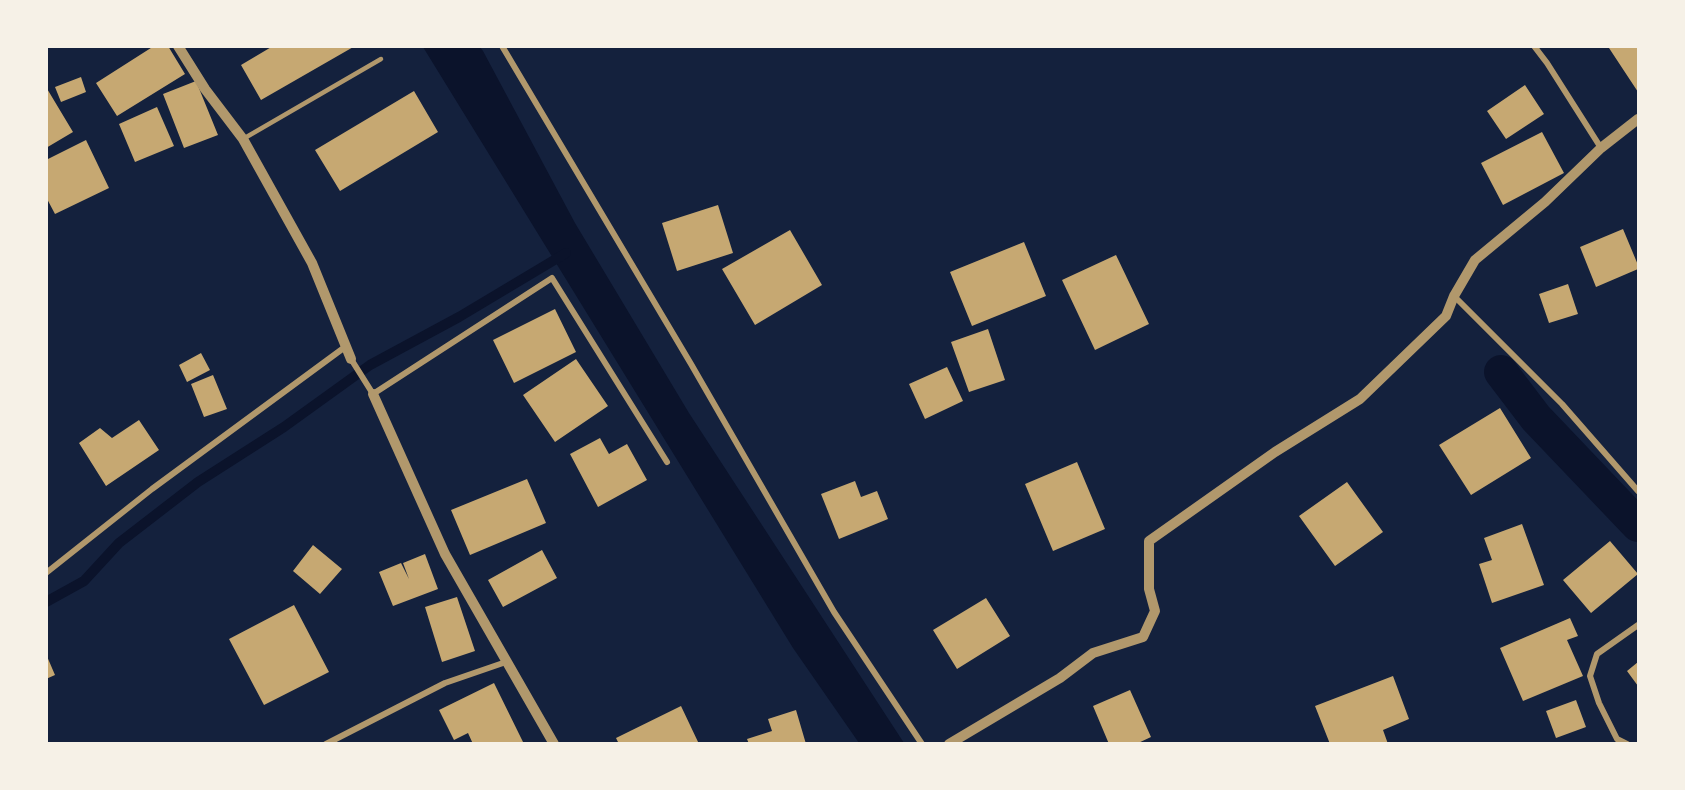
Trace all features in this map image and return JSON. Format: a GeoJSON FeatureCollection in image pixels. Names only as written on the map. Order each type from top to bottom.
{"type":"FeatureCollection","features":[{"type":"Feature","properties":{"kind":"street"},"geometry":{"type":"LineString","coordinates":[[178,46],[205,90],[243,139],[312,263],[345,347],[373,394],[445,554],[554,744]]}},
{"type":"Feature","properties":{"kind":"street"},"geometry":{"type":"LineString","coordinates":[[502,46],[692,364],[834,612],[922,744]]}},
{"type":"Feature","properties":{"kind":"street"},"geometry":{"type":"LineString","coordinates":[[1534,46],[1601,148]]}},
{"type":"Feature","properties":{"kind":"street"},"geometry":{"type":"LineString","coordinates":[[949,744],[1060,678],[1093,652],[1143,637],[1155,611],[1149,589],[1149,541],[1275,452],[1360,399],[1446,316],[1454,296],[1475,260],[1545,202],[1601,148],[1638,119]]}},
{"type":"Feature","properties":{"kind":"street"},"geometry":{"type":"LineString","coordinates":[[373,394],[552,278],[667,462]]}},
{"type":"Feature","properties":{"kind":"street"},"geometry":{"type":"LineString","coordinates":[[1454,296],[1562,404],[1638,491]]}},
{"type":"Feature","properties":{"kind":"street"},"geometry":{"type":"LineString","coordinates":[[46,573],[152,489],[345,347]]}},
{"type":"Feature","properties":{"kind":"street"},"geometry":{"type":"LineString","coordinates":[[1627,744],[1617,739],[1599,703],[1590,676],[1597,654],[1638,625]]}},
{"type":"Feature","properties":{"kind":"street"},"geometry":{"type":"LineString","coordinates":[[326,744],[445,683],[506,662]]}},
{"type":"Feature","properties":{"kind":"street"},"geometry":{"type":"LineString","coordinates":[[1611,744],[1617,739]]}},
{"type":"Feature","properties":{"kind":"lane"},"geometry":{"type":"LineString","coordinates":[[243,139],[381,59]]}},
{"type":"Feature","properties":{"kind":"water"},"geometry":{"type":"Polygon","coordinates":[[[423,47],[480,47],[483,51],[575,223],[689,413],[904,743],[859,743],[793,648],[423,47]]]}},
{"type":"Feature","properties":{"kind":"building"},"geometry":{"type":"Polygon","coordinates":[[[154,46],[168,46],[185,74],[117,116],[96,83],[154,46]]]}},
{"type":"Feature","properties":{"kind":"building"},"geometry":{"type":"Polygon","coordinates":[[[273,46],[355,46],[261,100],[241,65],[273,46]]]}},
{"type":"Feature","properties":{"kind":"building"},"geometry":{"type":"Polygon","coordinates":[[[1611,46],[1638,46],[1638,92],[1609,48],[1611,46]]]}},
{"type":"Feature","properties":{"kind":"building"},"geometry":{"type":"Polygon","coordinates":[[[81,77],[86,92],[61,102],[55,87],[81,77]]]}},
{"type":"Feature","properties":{"kind":"building"},"geometry":{"type":"Polygon","coordinates":[[[196,81],[218,135],[184,148],[163,94],[196,81]]]}},
{"type":"Feature","properties":{"kind":"building"},"geometry":{"type":"Polygon","coordinates":[[[1525,85],[1544,114],[1506,139],[1487,111],[1525,85]]]}},
{"type":"Feature","properties":{"kind":"building"},"geometry":{"type":"Polygon","coordinates":[[[46,87],[73,132],[46,148],[46,87]]]}},
{"type":"Feature","properties":{"kind":"building"},"geometry":{"type":"Polygon","coordinates":[[[414,91],[438,132],[340,191],[315,150],[414,91]]]}},
{"type":"Feature","properties":{"kind":"building"},"geometry":{"type":"Polygon","coordinates":[[[157,107],[174,146],[135,162],[119,124],[157,107]]]}},
{"type":"Feature","properties":{"kind":"building"},"geometry":{"type":"Polygon","coordinates":[[[1542,132],[1564,173],[1503,205],[1481,163],[1542,132]]]}},
{"type":"Feature","properties":{"kind":"building"},"geometry":{"type":"Polygon","coordinates":[[[86,140],[109,188],[55,214],[46,197],[46,160],[86,140]]]}},
{"type":"Feature","properties":{"kind":"building"},"geometry":{"type":"Polygon","coordinates":[[[718,205],[733,253],[677,271],[662,223],[718,205]]]}},
{"type":"Feature","properties":{"kind":"building"},"geometry":{"type":"Polygon","coordinates":[[[1623,229],[1638,269],[1596,287],[1580,247],[1623,229]]]}},
{"type":"Feature","properties":{"kind":"building"},"geometry":{"type":"Polygon","coordinates":[[[790,230],[822,285],[755,325],[722,269],[790,230]]]}},
{"type":"Feature","properties":{"kind":"building"},"geometry":{"type":"Polygon","coordinates":[[[1024,242],[1046,296],[972,326],[950,272],[1024,242]]]}},
{"type":"Feature","properties":{"kind":"building"},"geometry":{"type":"Polygon","coordinates":[[[1116,255],[1149,324],[1095,350],[1062,280],[1116,255]]]}},
{"type":"Feature","properties":{"kind":"building"},"geometry":{"type":"Polygon","coordinates":[[[1568,284],[1578,314],[1549,323],[1539,294],[1568,284]]]}},
{"type":"Feature","properties":{"kind":"building"},"geometry":{"type":"Polygon","coordinates":[[[555,309],[576,352],[514,383],[493,340],[555,309]]]}},
{"type":"Feature","properties":{"kind":"building"},"geometry":{"type":"Polygon","coordinates":[[[988,329],[1005,380],[969,392],[951,342],[988,329]]]}},
{"type":"Feature","properties":{"kind":"building"},"geometry":{"type":"Polygon","coordinates":[[[201,353],[210,370],[187,382],[179,365],[201,353]]]}},
{"type":"Feature","properties":{"kind":"building"},"geometry":{"type":"Polygon","coordinates":[[[576,359],[608,406],[555,442],[523,395],[576,359]]]}},
{"type":"Feature","properties":{"kind":"building"},"geometry":{"type":"Polygon","coordinates":[[[947,367],[963,401],[925,419],[909,384],[947,367]]]}},
{"type":"Feature","properties":{"kind":"building"},"geometry":{"type":"Polygon","coordinates":[[[213,375],[227,409],[204,417],[191,384],[213,375]]]}},
{"type":"Feature","properties":{"kind":"building"},"geometry":{"type":"Polygon","coordinates":[[[1500,408],[1531,458],[1471,495],[1439,445],[1500,408]]]}},
{"type":"Feature","properties":{"kind":"building"},"geometry":{"type":"Polygon","coordinates":[[[139,420],[159,450],[106,486],[79,443],[100,428],[112,438],[139,420]]]}},
{"type":"Feature","properties":{"kind":"building"},"geometry":{"type":"Polygon","coordinates":[[[600,438],[609,454],[627,444],[647,480],[598,507],[570,454],[600,438]]]}},
{"type":"Feature","properties":{"kind":"building"},"geometry":{"type":"Polygon","coordinates":[[[1077,462],[1105,529],[1053,551],[1025,484],[1077,462]]]}},
{"type":"Feature","properties":{"kind":"building"},"geometry":{"type":"Polygon","coordinates":[[[527,479],[546,523],[470,555],[451,510],[527,479]]]}},
{"type":"Feature","properties":{"kind":"building"},"geometry":{"type":"Polygon","coordinates":[[[855,481],[861,497],[877,491],[888,519],[839,539],[821,494],[855,481]]]}},
{"type":"Feature","properties":{"kind":"building"},"geometry":{"type":"Polygon","coordinates":[[[1347,482],[1383,532],[1335,566],[1299,516],[1347,482]]]}},
{"type":"Feature","properties":{"kind":"building"},"geometry":{"type":"Polygon","coordinates":[[[1522,524],[1544,585],[1492,603],[1479,564],[1492,560],[1484,538],[1522,524]]]}},
{"type":"Feature","properties":{"kind":"building"},"geometry":{"type":"Polygon","coordinates":[[[1610,541],[1638,574],[1591,613],[1563,580],[1610,541]]]}},
{"type":"Feature","properties":{"kind":"building"},"geometry":{"type":"Polygon","coordinates":[[[313,545],[342,569],[320,594],[293,571],[313,545]]]}},
{"type":"Feature","properties":{"kind":"building"},"geometry":{"type":"Polygon","coordinates":[[[542,550],[557,578],[503,607],[488,580],[542,550]]]}},
{"type":"Feature","properties":{"kind":"building"},"geometry":{"type":"Polygon","coordinates":[[[425,554],[438,589],[393,606],[379,572],[401,563],[409,579],[403,563],[425,554]]]}},
{"type":"Feature","properties":{"kind":"building"},"geometry":{"type":"Polygon","coordinates":[[[457,597],[475,651],[442,662],[425,607],[457,597]]]}},
{"type":"Feature","properties":{"kind":"building"},"geometry":{"type":"Polygon","coordinates":[[[986,598],[1010,636],[957,669],[933,630],[986,598]]]}},
{"type":"Feature","properties":{"kind":"building"},"geometry":{"type":"Polygon","coordinates":[[[294,605],[329,672],[264,705],[229,639],[294,605]]]}},
{"type":"Feature","properties":{"kind":"building"},"geometry":{"type":"Polygon","coordinates":[[[1570,618],[1578,636],[1567,640],[1583,676],[1523,701],[1500,648],[1570,618]]]}},
{"type":"Feature","properties":{"kind":"building"},"geometry":{"type":"Polygon","coordinates":[[[46,654],[55,675],[46,679],[46,654]]]}},
{"type":"Feature","properties":{"kind":"building"},"geometry":{"type":"Polygon","coordinates":[[[1638,662],[1638,686],[1627,671],[1638,662]]]}},
{"type":"Feature","properties":{"kind":"building"},"geometry":{"type":"Polygon","coordinates":[[[1393,676],[1409,719],[1383,730],[1388,744],[1330,744],[1315,706],[1393,676]]]}},
{"type":"Feature","properties":{"kind":"building"},"geometry":{"type":"Polygon","coordinates":[[[494,683],[524,744],[473,744],[468,733],[454,740],[439,710],[494,683]]]}},
{"type":"Feature","properties":{"kind":"building"},"geometry":{"type":"Polygon","coordinates":[[[1130,690],[1151,737],[1136,744],[1109,744],[1093,706],[1130,690]]]}},
{"type":"Feature","properties":{"kind":"building"},"geometry":{"type":"Polygon","coordinates":[[[1576,700],[1586,727],[1556,738],[1546,711],[1576,700]]]}},
{"type":"Feature","properties":{"kind":"building"},"geometry":{"type":"Polygon","coordinates":[[[681,706],[699,744],[619,744],[616,738],[681,706]]]}},
{"type":"Feature","properties":{"kind":"building"},"geometry":{"type":"Polygon","coordinates":[[[796,710],[806,744],[749,744],[747,739],[772,731],[768,719],[796,710]]]}},
{"type":"Feature","properties":{"kind":"waterway"},"geometry":{"type":"LineString","coordinates":[[46,602],[84,581],[119,543],[198,482],[284,427],[370,365],[459,317],[566,253]]}},
{"type":"Feature","properties":{"kind":"waterway"},"geometry":{"type":"LineString","coordinates":[[1501,372],[1536,418],[1638,525]]}}]}
